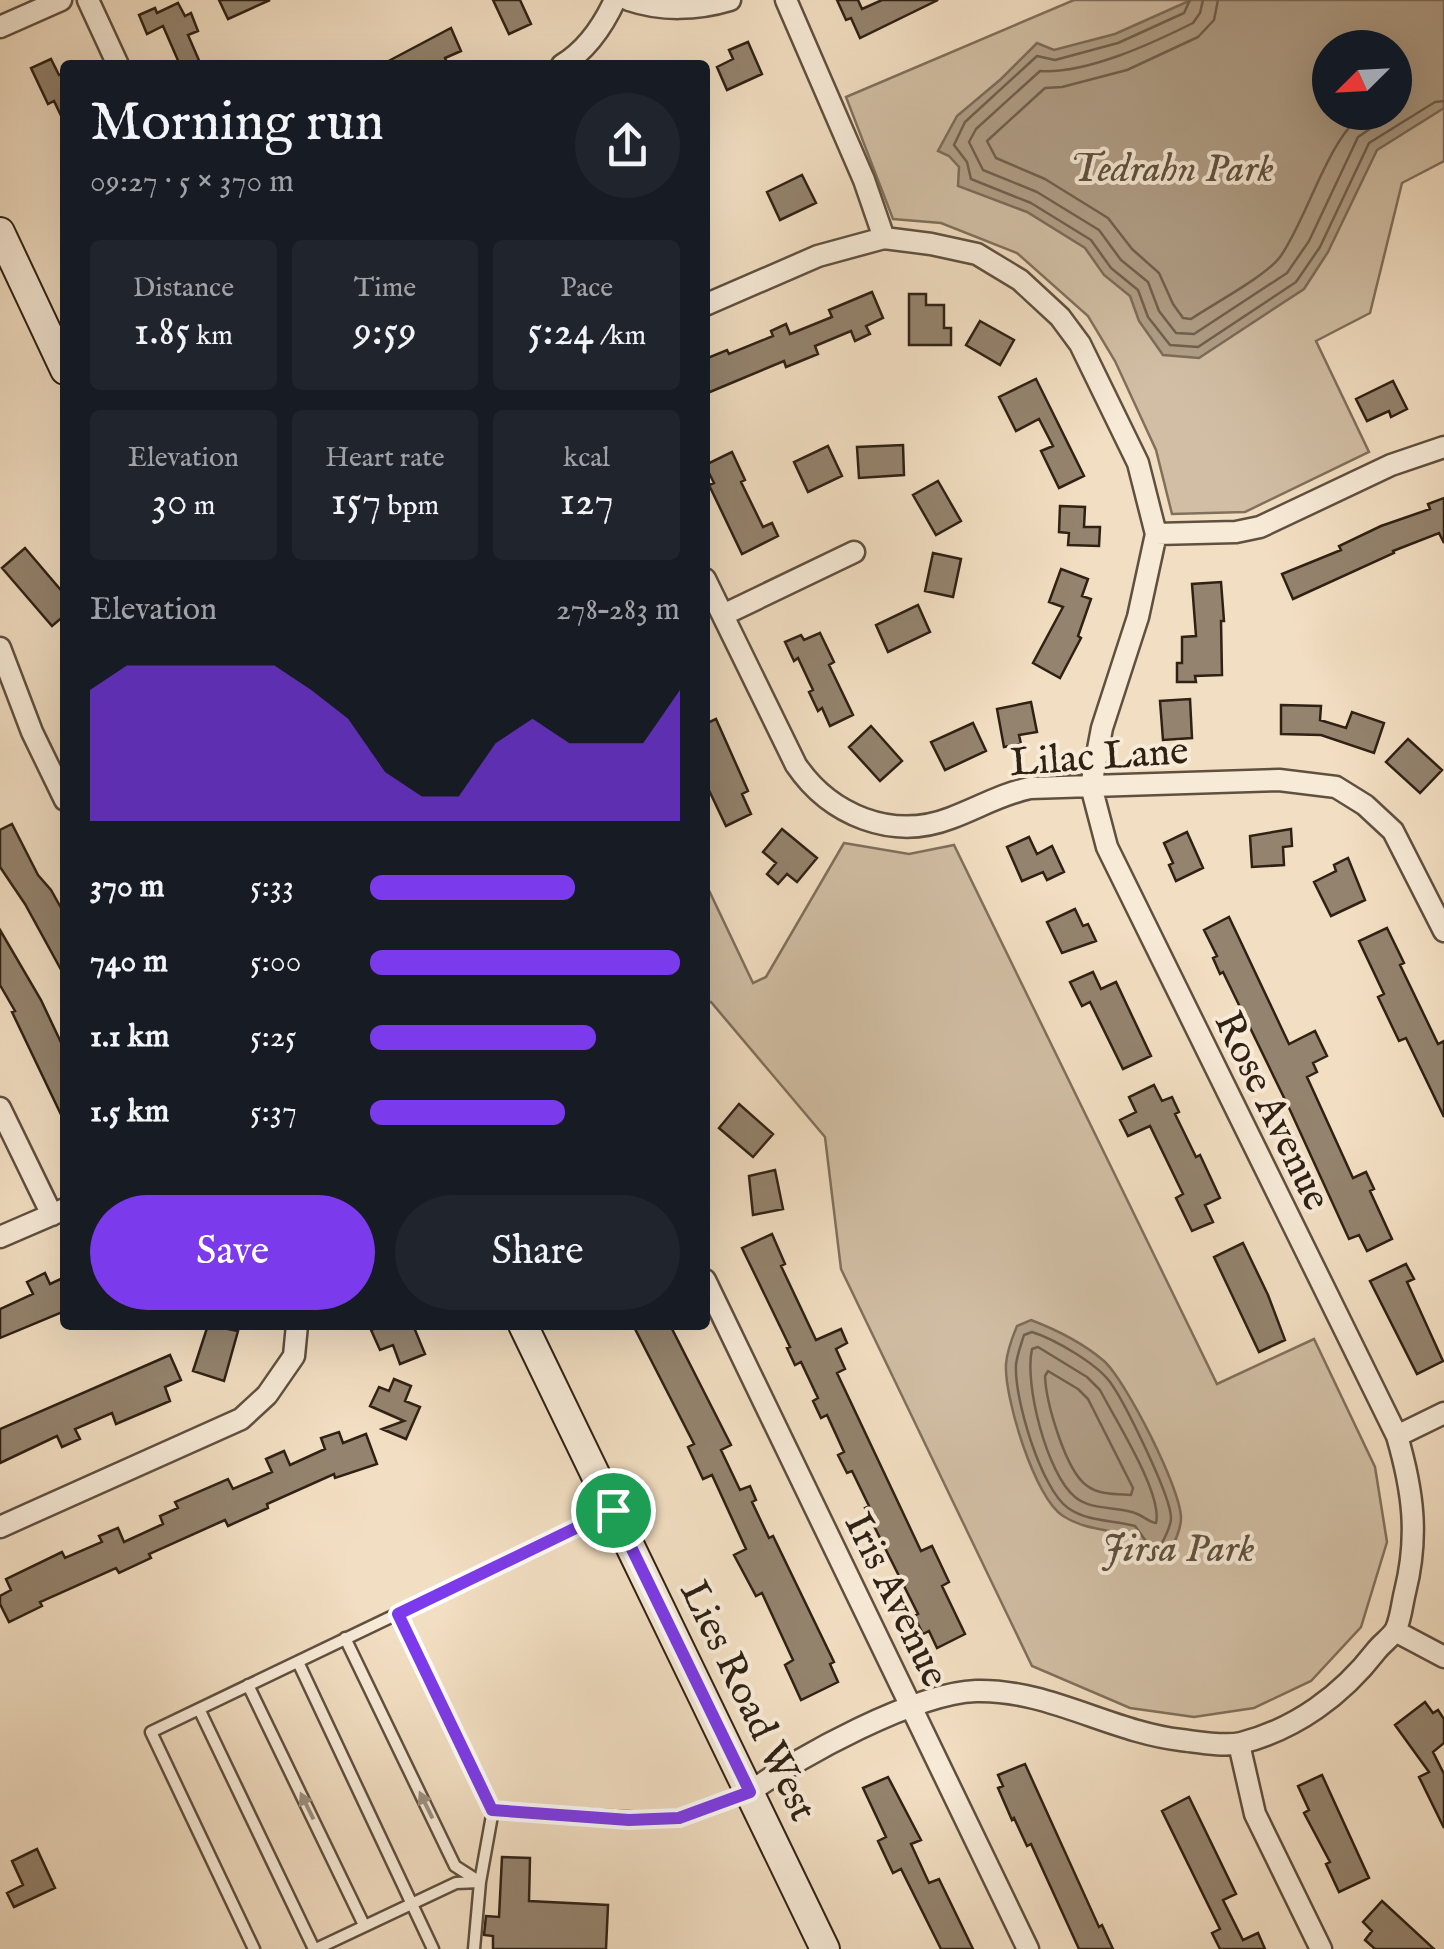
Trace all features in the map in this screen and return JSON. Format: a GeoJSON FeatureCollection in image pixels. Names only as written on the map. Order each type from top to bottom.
{"type":"FeatureCollection","features":[{"type":"Feature","properties":{"kind":"street"},"geometry":{"type":"LineString","coordinates":[[0,28],[61,0]]}},
{"type":"Feature","properties":{"kind":"street"},"geometry":{"type":"LineString","coordinates":[[88,0],[116,60]]}},
{"type":"Feature","properties":{"kind":"street"},"geometry":{"type":"LineString","coordinates":[[569,60],[593,37],[615,0]]}},
{"type":"Feature","properties":{"kind":"street"},"geometry":{"type":"LineString","coordinates":[[629,0],[668,8],[730,0]]}},
{"type":"Feature","properties":{"kind":"street"},"geometry":{"type":"LineString","coordinates":[[786,0],[864,180],[884,238]]}},
{"type":"Feature","properties":{"kind":"street"},"geometry":{"type":"LineString","coordinates":[[0,232],[60,359]]}},
{"type":"Feature","properties":{"kind":"street","name":"Rose Avenue"},"geometry":{"type":"LineString","coordinates":[[710,302],[818,256],[884,238],[977,254],[1020,280],[1060,317],[1080,344],[1138,464],[1156,534],[1138,616],[1104,718],[1091,786],[1107,846],[1397,1436],[1415,1519],[1411,1568],[1395,1632],[1332,1698],[1297,1720],[1238,1744],[1159,1736],[1006,1692],[954,1694],[871,1723],[772,1775],[750,1792]]}},
{"type":"Feature","properties":{"kind":"street"},"geometry":{"type":"LineString","coordinates":[[1156,534],[1236,532],[1260,527],[1392,465],[1444,447]]}},
{"type":"Feature","properties":{"kind":"street"},"geometry":{"type":"LineString","coordinates":[[722,615],[854,552]]}},
{"type":"Feature","properties":{"kind":"street","name":"Lilac Lane"},"geometry":{"type":"LineString","coordinates":[[710,590],[796,765],[814,788],[856,818],[918,826],[950,818],[1010,792],[1091,786],[1279,780],[1336,787],[1365,805],[1393,832],[1444,931]]}},
{"type":"Feature","properties":{"kind":"street"},"geometry":{"type":"LineString","coordinates":[[0,648],[32,732],[60,790]]}},
{"type":"Feature","properties":{"kind":"street"},"geometry":{"type":"LineString","coordinates":[[0,1108],[58,1212],[0,1237]]}},
{"type":"Feature","properties":{"kind":"street","name":"Iris Avenue"},"geometry":{"type":"LineString","coordinates":[[710,1290],[1028,1949]]}},
{"type":"Feature","properties":{"kind":"street"},"geometry":{"type":"LineString","coordinates":[[0,1527],[241,1420],[267,1395],[294,1356],[297,1330]]}},
{"type":"Feature","properties":{"kind":"street","name":"Lies Road West"},"geometry":{"type":"LineString","coordinates":[[525,1330],[825,1949]]}},
{"type":"Feature","properties":{"kind":"street"},"geometry":{"type":"LineString","coordinates":[[1397,1436],[1444,1413]]}},
{"type":"Feature","properties":{"kind":"street"},"geometry":{"type":"LineString","coordinates":[[1395,1632],[1444,1658]]}},
{"type":"Feature","properties":{"kind":"street"},"geometry":{"type":"LineString","coordinates":[[1238,1744],[1255,1814],[1321,1949]]}},
{"type":"Feature","properties":{"kind":"lane"},"geometry":{"type":"LineString","coordinates":[[254,1949],[151,1732],[613,1510]]}},
{"type":"Feature","properties":{"kind":"lane"},"geometry":{"type":"LineString","coordinates":[[398,1614],[492,1810],[474,1949]]}},
{"type":"Feature","properties":{"kind":"lane"},"geometry":{"type":"LineString","coordinates":[[346,1638],[455,1866],[480,1882]]}},
{"type":"Feature","properties":{"kind":"lane"},"geometry":{"type":"LineString","coordinates":[[298,1662],[433,1949]]}},
{"type":"Feature","properties":{"kind":"lane"},"geometry":{"type":"LineString","coordinates":[[248,1685],[364,1926]]}},
{"type":"Feature","properties":{"kind":"lane"},"geometry":{"type":"LineString","coordinates":[[199,1708],[315,1949],[456,1883],[480,1882]]}},
{"type":"Feature","properties":{"kind":"lane"},"geometry":{"type":"LineString","coordinates":[[492,1810],[629,1820],[679,1818],[750,1792]]}},
{"type":"Feature","properties":{"kind":"green space","name":"Tedrahn Park"},"geometry":{"type":"Polygon","coordinates":[[[1074,0],[1444,0],[1444,161],[1402,183],[1370,313],[1316,341],[1369,452],[1245,512],[1172,514],[1156,450],[1115,361],[1088,316],[1017,253],[941,223],[893,219],[846,97],[1074,0]]]}},
{"type":"Feature","properties":{"kind":"green space","name":"Jirsa Park"},"geometry":{"type":"Polygon","coordinates":[[[844,843],[909,854],[954,845],[1217,1384],[1314,1339],[1375,1467],[1387,1542],[1361,1627],[1311,1681],[1254,1708],[1194,1717],[1130,1708],[1032,1666],[841,1269],[825,1137],[710,1002],[710,893],[753,983],[766,977],[844,843]]]}},
{"type":"Feature","properties":{"kind":"water"},"geometry":{"type":"Polygon","coordinates":[[[1191,0],[1444,0],[1444,108],[1412,128],[1412,30],[1312,30],[1312,130],[1409,130],[1377,150],[1328,252],[1304,289],[1199,358],[1163,355],[1139,321],[1130,296],[1104,275],[1085,248],[1027,212],[958,186],[959,167],[938,151],[957,116],[1037,43],[1054,50],[1115,34],[1191,0]]]}},
{"type":"Feature","properties":{"kind":"water"},"geometry":{"type":"Polygon","coordinates":[[[1031,1320],[1087,1348],[1104,1361],[1138,1412],[1179,1504],[1179,1529],[1166,1562],[1141,1552],[1131,1536],[1071,1521],[1052,1506],[1042,1490],[1023,1446],[1007,1379],[1007,1359],[1017,1326],[1031,1320]]]}},
{"type":"Feature","properties":{"kind":"building"},"geometry":{"type":"Polygon","coordinates":[[[219,0],[270,0],[228,19],[219,0]]]}},
{"type":"Feature","properties":{"kind":"building"},"geometry":{"type":"Polygon","coordinates":[[[493,0],[520,0],[531,24],[509,34],[493,0]]]}},
{"type":"Feature","properties":{"kind":"building"},"geometry":{"type":"Polygon","coordinates":[[[837,0],[858,0],[862,9],[882,0],[938,0],[860,38],[837,0]]]}},
{"type":"Feature","properties":{"kind":"building"},"geometry":{"type":"Polygon","coordinates":[[[178,3],[185,16],[191,13],[198,31],[188,35],[199,60],[178,60],[163,26],[147,34],[139,15],[155,8],[157,13],[178,3]]]}},
{"type":"Feature","properties":{"kind":"building"},"geometry":{"type":"Polygon","coordinates":[[[451,28],[461,51],[446,60],[390,60],[451,28]]]}},
{"type":"Feature","properties":{"kind":"building"},"geometry":{"type":"Polygon","coordinates":[[[748,42],[762,74],[727,90],[717,67],[733,59],[729,50],[748,42]]]}},
{"type":"Feature","properties":{"kind":"building"},"geometry":{"type":"Polygon","coordinates":[[[51,59],[60,75],[60,114],[54,101],[48,104],[31,68],[51,59]]]}},
{"type":"Feature","properties":{"kind":"building"},"geometry":{"type":"Polygon","coordinates":[[[802,175],[816,203],[780,220],[767,192],[802,175]]]}},
{"type":"Feature","properties":{"kind":"building"},"geometry":{"type":"Polygon","coordinates":[[[872,292],[883,318],[866,326],[870,334],[855,341],[851,331],[815,346],[818,354],[786,367],[784,361],[710,392],[710,357],[727,350],[729,354],[773,336],[771,331],[786,324],[790,334],[832,317],[829,310],[872,292]]]}},
{"type":"Feature","properties":{"kind":"building"},"geometry":{"type":"Polygon","coordinates":[[[909,294],[926,294],[926,305],[944,305],[944,328],[951,328],[951,345],[909,345],[909,294]]]}},
{"type":"Feature","properties":{"kind":"building"},"geometry":{"type":"Polygon","coordinates":[[[980,321],[1014,340],[1000,365],[966,345],[980,321]]]}},
{"type":"Feature","properties":{"kind":"building"},"geometry":{"type":"Polygon","coordinates":[[[1036,379],[1084,476],[1059,488],[1041,451],[1053,446],[1039,419],[1016,431],[999,397],[1036,379]]]}},
{"type":"Feature","properties":{"kind":"building"},"geometry":{"type":"Polygon","coordinates":[[[1393,381],[1407,409],[1391,417],[1389,411],[1367,421],[1356,399],[1393,381]]]}},
{"type":"Feature","properties":{"kind":"building"},"geometry":{"type":"Polygon","coordinates":[[[903,445],[904,475],[859,478],[857,447],[903,445]]]}},
{"type":"Feature","properties":{"kind":"building"},"geometry":{"type":"Polygon","coordinates":[[[828,446],[842,476],[808,492],[794,462],[828,446]]]}},
{"type":"Feature","properties":{"kind":"building"},"geometry":{"type":"Polygon","coordinates":[[[732,452],[745,480],[741,482],[763,527],[772,523],[778,536],[742,554],[710,487],[714,483],[710,463],[732,452]]]}},
{"type":"Feature","properties":{"kind":"building"},"geometry":{"type":"Polygon","coordinates":[[[938,481],[961,521],[936,535],[913,495],[938,481]]]}},
{"type":"Feature","properties":{"kind":"building"},"geometry":{"type":"Polygon","coordinates":[[[1444,498],[1444,543],[1439,533],[1293,599],[1282,574],[1341,550],[1339,546],[1381,526],[1430,509],[1428,504],[1444,498]]]}},
{"type":"Feature","properties":{"kind":"building"},"geometry":{"type":"Polygon","coordinates":[[[1060,506],[1085,507],[1084,527],[1100,527],[1099,546],[1068,545],[1069,533],[1059,532],[1060,506]]]}},
{"type":"Feature","properties":{"kind":"building"},"geometry":{"type":"Polygon","coordinates":[[[25,548],[60,589],[60,619],[52,626],[2,568],[25,548]]]}},
{"type":"Feature","properties":{"kind":"building"},"geometry":{"type":"Polygon","coordinates":[[[933,553],[961,559],[953,597],[925,591],[933,553]]]}},
{"type":"Feature","properties":{"kind":"building"},"geometry":{"type":"Polygon","coordinates":[[[1061,569],[1088,579],[1082,596],[1091,599],[1078,636],[1081,638],[1060,678],[1033,663],[1063,607],[1049,602],[1061,569]]]}},
{"type":"Feature","properties":{"kind":"building"},"geometry":{"type":"Polygon","coordinates":[[[1221,582],[1222,675],[1195,676],[1196,682],[1177,682],[1182,637],[1196,636],[1192,584],[1221,582]]]}},
{"type":"Feature","properties":{"kind":"building"},"geometry":{"type":"Polygon","coordinates":[[[918,605],[930,632],[888,652],[876,625],[918,605]]]}},
{"type":"Feature","properties":{"kind":"building"},"geometry":{"type":"Polygon","coordinates":[[[820,633],[834,662],[829,665],[853,715],[830,726],[809,692],[813,690],[798,658],[794,661],[785,642],[820,633]]]}},
{"type":"Feature","properties":{"kind":"building"},"geometry":{"type":"Polygon","coordinates":[[[1190,699],[1192,738],[1163,740],[1160,701],[1190,699]]]}},
{"type":"Feature","properties":{"kind":"building"},"geometry":{"type":"Polygon","coordinates":[[[1031,702],[1037,732],[1019,735],[1021,744],[1004,747],[997,709],[1031,702]]]}},
{"type":"Feature","properties":{"kind":"building"},"geometry":{"type":"Polygon","coordinates":[[[1281,705],[1321,706],[1320,720],[1346,728],[1352,712],[1384,723],[1374,753],[1321,735],[1281,734],[1281,705]]]}},
{"type":"Feature","properties":{"kind":"building"},"geometry":{"type":"Polygon","coordinates":[[[716,719],[748,791],[742,794],[751,814],[726,826],[710,792],[710,722],[716,719]]]}},
{"type":"Feature","properties":{"kind":"building"},"geometry":{"type":"Polygon","coordinates":[[[973,723],[986,751],[945,770],[931,742],[973,723]]]}},
{"type":"Feature","properties":{"kind":"building"},"geometry":{"type":"Polygon","coordinates":[[[871,726],[902,761],[880,781],[849,747],[871,726]]]}},
{"type":"Feature","properties":{"kind":"building"},"geometry":{"type":"Polygon","coordinates":[[[1408,739],[1442,770],[1420,793],[1386,762],[1408,739]]]}},
{"type":"Feature","properties":{"kind":"building"},"geometry":{"type":"Polygon","coordinates":[[[12,824],[38,875],[60,906],[60,968],[0,867],[0,830],[12,824]]]}},
{"type":"Feature","properties":{"kind":"building"},"geometry":{"type":"Polygon","coordinates":[[[782,829],[817,858],[797,882],[787,874],[778,884],[767,874],[776,863],[763,852],[782,829]]]}},
{"type":"Feature","properties":{"kind":"building"},"geometry":{"type":"Polygon","coordinates":[[[1291,829],[1292,846],[1283,847],[1284,865],[1252,867],[1250,836],[1291,829]]]}},
{"type":"Feature","properties":{"kind":"building"},"geometry":{"type":"Polygon","coordinates":[[[1187,832],[1203,868],[1176,881],[1164,843],[1187,832]]]}},
{"type":"Feature","properties":{"kind":"building"},"geometry":{"type":"Polygon","coordinates":[[[1029,837],[1037,854],[1052,846],[1064,872],[1047,880],[1043,872],[1022,881],[1007,847],[1029,837]]]}},
{"type":"Feature","properties":{"kind":"building"},"geometry":{"type":"Polygon","coordinates":[[[1348,858],[1365,900],[1331,916],[1314,882],[1336,871],[1334,865],[1348,858]]]}},
{"type":"Feature","properties":{"kind":"building"},"geometry":{"type":"Polygon","coordinates":[[[1075,909],[1096,941],[1062,953],[1047,922],[1075,909]]]}},
{"type":"Feature","properties":{"kind":"building"},"geometry":{"type":"Polygon","coordinates":[[[1229,917],[1289,1044],[1315,1031],[1327,1056],[1313,1063],[1317,1072],[1307,1077],[1353,1178],[1366,1172],[1374,1189],[1370,1191],[1392,1239],[1367,1251],[1359,1235],[1349,1239],[1290,1110],[1213,958],[1217,956],[1204,930],[1229,917]]]}},
{"type":"Feature","properties":{"kind":"building"},"geometry":{"type":"Polygon","coordinates":[[[1387,928],[1438,1044],[1444,1041],[1444,1117],[1406,1038],[1399,1041],[1378,997],[1384,994],[1359,941],[1387,928]]]}},
{"type":"Feature","properties":{"kind":"building"},"geometry":{"type":"Polygon","coordinates":[[[0,930],[60,1040],[60,1113],[12,1012],[15,1011],[0,985],[0,930]]]}},
{"type":"Feature","properties":{"kind":"building"},"geometry":{"type":"Polygon","coordinates":[[[1093,972],[1101,989],[1116,982],[1151,1056],[1123,1069],[1090,1002],[1082,1006],[1070,982],[1093,972]]]}},
{"type":"Feature","properties":{"kind":"building"},"geometry":{"type":"Polygon","coordinates":[[[1154,1085],[1162,1101],[1172,1097],[1179,1112],[1175,1114],[1220,1198],[1205,1205],[1213,1222],[1192,1231],[1176,1198],[1183,1194],[1150,1126],[1128,1136],[1120,1120],[1136,1112],[1129,1097],[1154,1085]]]}},
{"type":"Feature","properties":{"kind":"building"},"geometry":{"type":"Polygon","coordinates":[[[739,1104],[773,1134],[753,1157],[719,1128],[739,1104]]]}},
{"type":"Feature","properties":{"kind":"building"},"geometry":{"type":"Polygon","coordinates":[[[775,1170],[783,1209],[753,1215],[749,1176],[775,1170]]]}},
{"type":"Feature","properties":{"kind":"building"},"geometry":{"type":"Polygon","coordinates":[[[772,1234],[785,1264],[781,1266],[816,1340],[841,1329],[847,1343],[836,1349],[845,1369],[837,1373],[921,1551],[932,1546],[949,1582],[942,1586],[965,1634],[937,1648],[929,1631],[923,1634],[914,1616],[918,1614],[865,1508],[869,1506],[852,1471],[847,1473],[838,1455],[844,1452],[827,1415],[821,1418],[813,1401],[818,1398],[801,1362],[795,1365],[742,1248],[772,1234]]]}},
{"type":"Feature","properties":{"kind":"building"},"geometry":{"type":"Polygon","coordinates":[[[1243,1243],[1285,1340],[1259,1352],[1214,1257],[1243,1243]]]}},
{"type":"Feature","properties":{"kind":"building"},"geometry":{"type":"Polygon","coordinates":[[[1406,1264],[1414,1279],[1407,1282],[1443,1361],[1417,1374],[1370,1281],[1406,1264]]]}},
{"type":"Feature","properties":{"kind":"building"},"geometry":{"type":"Polygon","coordinates":[[[45,1273],[50,1284],[60,1279],[60,1313],[0,1338],[0,1309],[33,1294],[27,1282],[45,1273]]]}},
{"type":"Feature","properties":{"kind":"building"},"geometry":{"type":"Polygon","coordinates":[[[206,1330],[238,1331],[224,1381],[193,1371],[206,1330]]]}},
{"type":"Feature","properties":{"kind":"building"},"geometry":{"type":"Polygon","coordinates":[[[371,1330],[415,1330],[425,1354],[400,1364],[393,1345],[380,1350],[371,1330]]]}},
{"type":"Feature","properties":{"kind":"building"},"geometry":{"type":"Polygon","coordinates":[[[636,1330],[673,1330],[731,1445],[721,1450],[740,1490],[750,1486],[756,1500],[752,1502],[769,1538],[773,1536],[834,1662],[830,1664],[838,1682],[801,1700],[785,1665],[793,1660],[762,1593],[756,1596],[734,1555],[746,1549],[712,1475],[703,1479],[688,1447],[694,1444],[636,1330]]]}},
{"type":"Feature","properties":{"kind":"building"},"geometry":{"type":"Polygon","coordinates":[[[170,1355],[181,1380],[165,1387],[170,1401],[116,1424],[112,1413],[75,1429],[80,1439],[62,1447],[57,1436],[0,1463],[0,1429],[170,1355]]]}},
{"type":"Feature","properties":{"kind":"building"},"geometry":{"type":"Polygon","coordinates":[[[394,1379],[411,1386],[405,1401],[420,1407],[406,1439],[382,1429],[404,1421],[370,1406],[379,1387],[389,1391],[394,1379]]]}},
{"type":"Feature","properties":{"kind":"building"},"geometry":{"type":"Polygon","coordinates":[[[339,1432],[343,1443],[366,1434],[377,1464],[335,1478],[334,1474],[228,1526],[225,1520],[149,1554],[151,1558],[119,1573],[116,1568],[40,1602],[42,1606],[9,1622],[0,1604],[0,1596],[11,1590],[6,1579],[62,1552],[65,1558],[102,1542],[99,1536],[118,1528],[124,1542],[163,1524],[160,1516],[178,1508],[175,1502],[228,1479],[233,1489],[272,1472],[266,1459],[284,1451],[290,1465],[325,1449],[321,1438],[339,1432]]]}},
{"type":"Feature","properties":{"kind":"building"},"geometry":{"type":"Polygon","coordinates":[[[1425,1702],[1444,1719],[1444,1743],[1433,1752],[1444,1774],[1444,1828],[1419,1777],[1429,1772],[1395,1725],[1425,1702]]]}},
{"type":"Feature","properties":{"kind":"building"},"geometry":{"type":"Polygon","coordinates":[[[1025,1764],[1099,1927],[1102,1925],[1113,1949],[1079,1949],[1031,1844],[1027,1846],[1012,1820],[998,1788],[1003,1786],[998,1775],[1025,1764]]]}},
{"type":"Feature","properties":{"kind":"building"},"geometry":{"type":"Polygon","coordinates":[[[1322,1775],[1369,1878],[1339,1892],[1326,1864],[1330,1862],[1304,1813],[1309,1810],[1298,1786],[1322,1775]]]}},
{"type":"Feature","properties":{"kind":"building"},"geometry":{"type":"Polygon","coordinates":[[[888,1777],[921,1840],[911,1844],[929,1883],[939,1879],[973,1949],[941,1949],[901,1869],[893,1873],[878,1841],[886,1837],[863,1788],[888,1777]]]}},
{"type":"Feature","properties":{"kind":"building"},"geometry":{"type":"Polygon","coordinates":[[[1189,1797],[1236,1894],[1223,1900],[1243,1940],[1258,1933],[1265,1949],[1220,1949],[1212,1933],[1220,1929],[1162,1811],[1189,1797]]]}},
{"type":"Feature","properties":{"kind":"building"},"geometry":{"type":"Polygon","coordinates":[[[37,1849],[55,1888],[14,1907],[7,1893],[23,1885],[12,1861],[37,1849]]]}},
{"type":"Feature","properties":{"kind":"building"},"geometry":{"type":"Polygon","coordinates":[[[502,1857],[530,1858],[529,1901],[608,1905],[606,1949],[493,1949],[493,1936],[484,1935],[486,1916],[499,1917],[502,1857]]]}},
{"type":"Feature","properties":{"kind":"building"},"geometry":{"type":"Polygon","coordinates":[[[1382,1901],[1434,1949],[1375,1949],[1365,1940],[1372,1931],[1363,1922],[1382,1901]]]}},
{"type":"Feature","properties":{"kind":"route"},"geometry":{"type":"LineString","coordinates":[[613,1510],[750,1792],[679,1818],[629,1820],[492,1810],[398,1614],[613,1510]]}}]}
